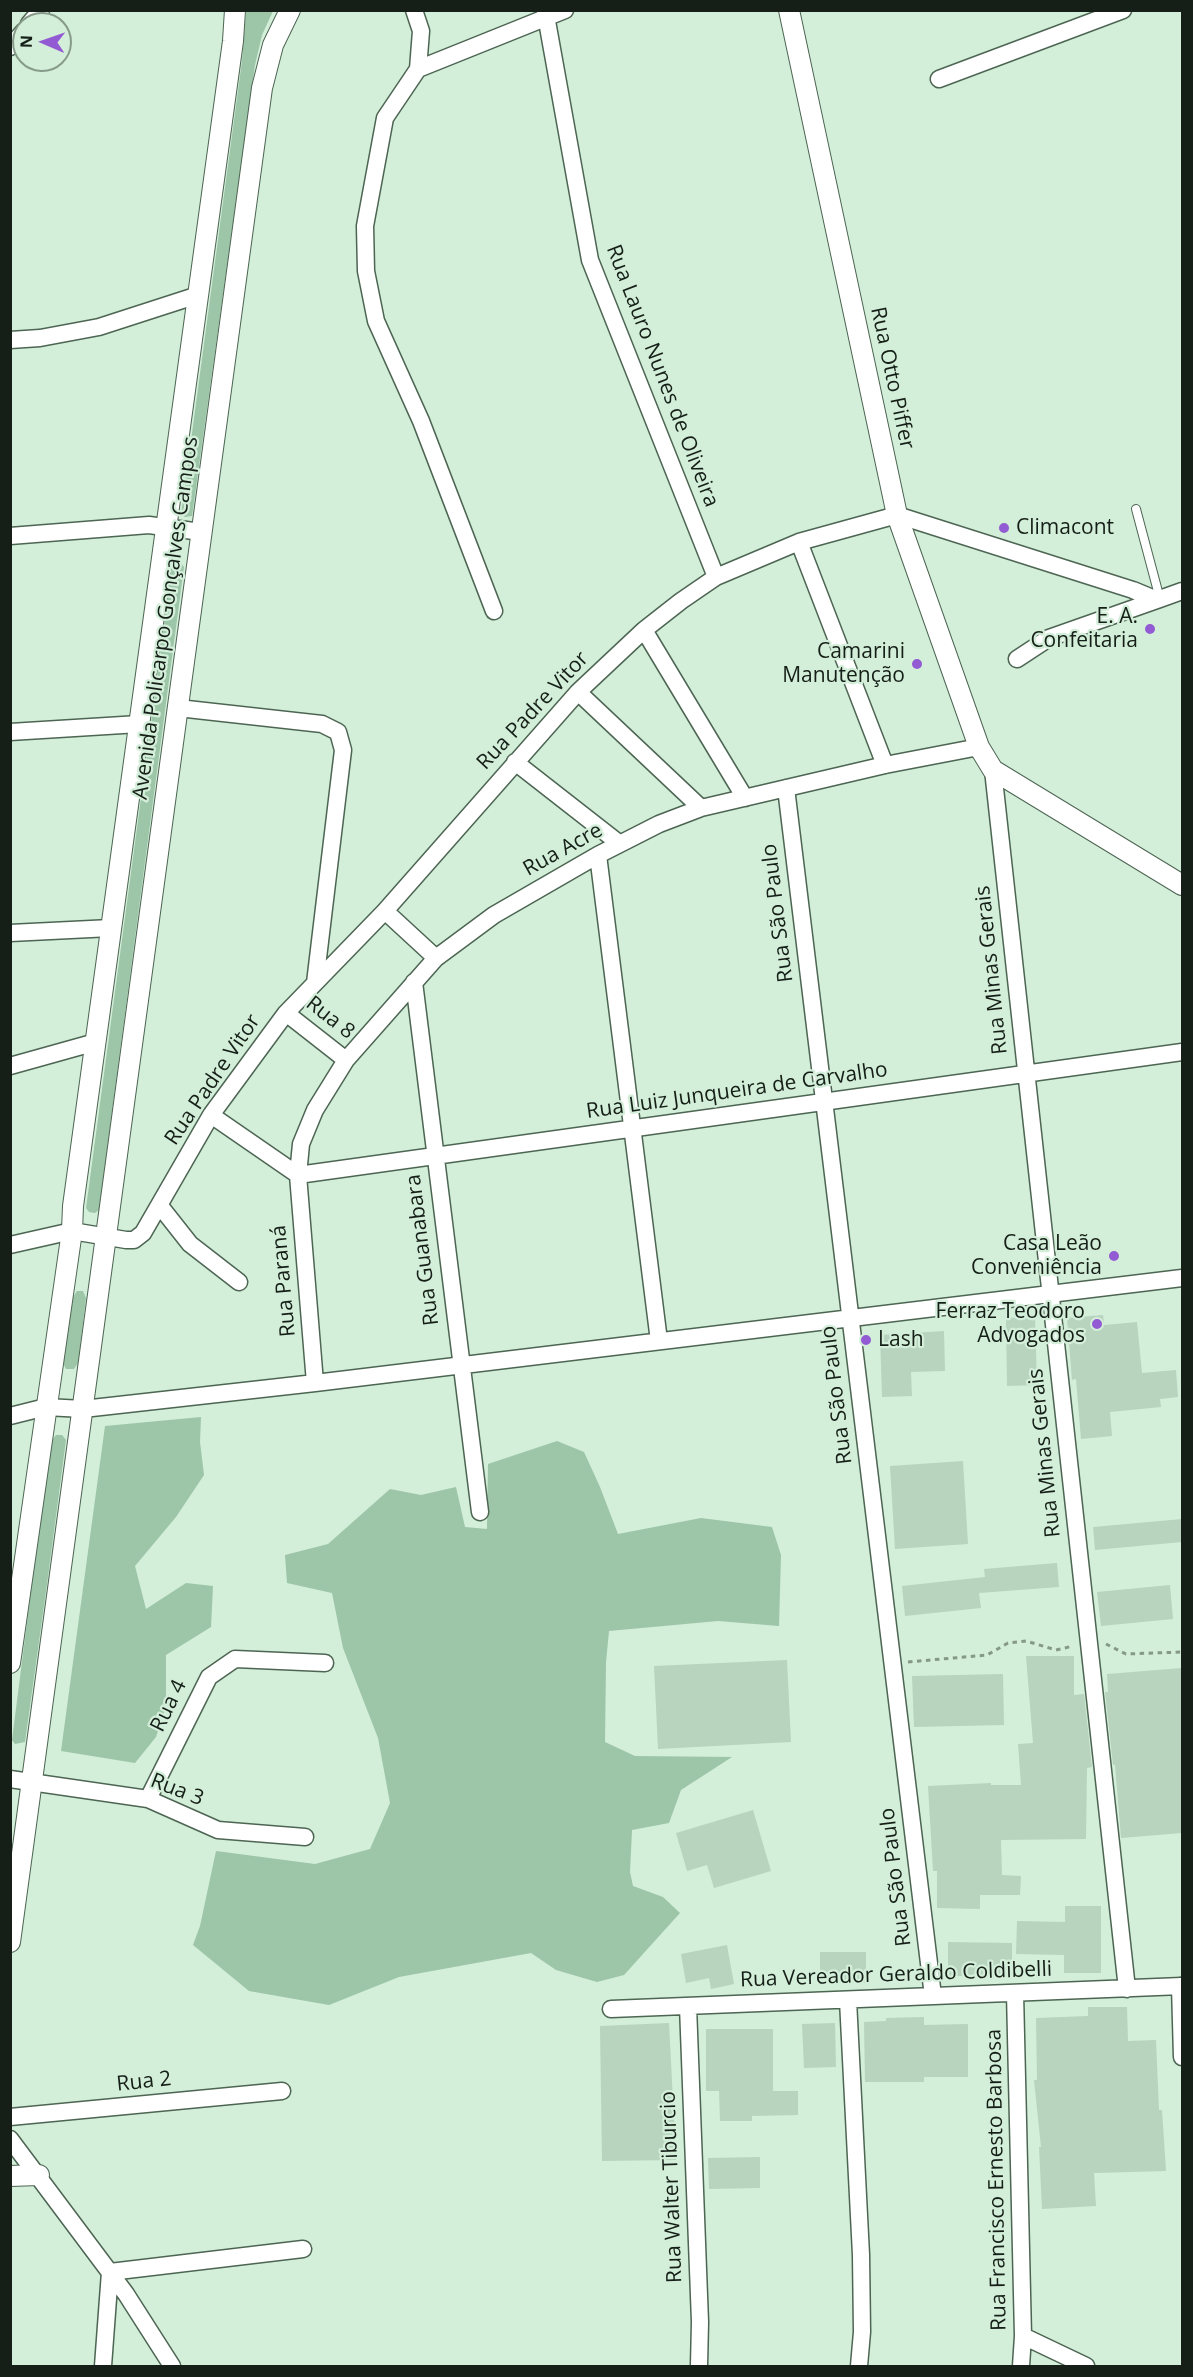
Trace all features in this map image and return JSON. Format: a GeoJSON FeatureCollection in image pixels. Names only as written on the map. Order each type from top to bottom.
{"type":"FeatureCollection","features":[{"type":"Feature","properties":{"kind":"street","name":"Avenida Policarpo Gonçalves Campos"},"geometry":{"type":"LineString","coordinates":[[10,1663],[15,1595],[72,1231],[73,1206],[233,41],[235,10]]}},
{"type":"Feature","properties":{"kind":"street","name":"Avenida Policarpo Gonçalves Campos"},"geometry":{"type":"LineString","coordinates":[[10,1942],[262,88],[273,45],[290,10]]}},
{"type":"Feature","properties":{"kind":"street"},"geometry":{"type":"LineString","coordinates":[[414,10],[421,31],[418,69],[386,118],[365,226],[366,271],[376,321],[422,421],[494,610]]}},
{"type":"Feature","properties":{"kind":"street"},"geometry":{"type":"LineString","coordinates":[[418,69],[545,14],[565,10]]}},
{"type":"Feature","properties":{"kind":"street","name":"Rua Otto Piffer"},"geometry":{"type":"LineString","coordinates":[[789,10],[897,515],[979,747],[993,770]]}},
{"type":"Feature","properties":{"kind":"street"},"geometry":{"type":"LineString","coordinates":[[939,79],[1123,10]]}},
{"type":"Feature","properties":{"kind":"street","name":"Rua Lauro Nunes de Oliveira"},"geometry":{"type":"LineString","coordinates":[[545,14],[590,260],[716,577]]}},
{"type":"Feature","properties":{"kind":"street"},"geometry":{"type":"LineString","coordinates":[[10,340],[40,338],[99,327],[198,295]]}},
{"type":"Feature","properties":{"kind":"street"},"geometry":{"type":"LineString","coordinates":[[897,515],[1159,599]]}},
{"type":"Feature","properties":{"kind":"street","name":"Rua Padre Vitor"},"geometry":{"type":"LineString","coordinates":[[107,1237],[134,1240],[143,1233],[211,1115],[286,1012],[385,911],[578,692],[645,630],[716,577],[799,542],[897,515]]}},
{"type":"Feature","properties":{"kind":"street"},"geometry":{"type":"LineString","coordinates":[[10,536],[149,525],[201,532]]}},
{"type":"Feature","properties":{"kind":"street"},"geometry":{"type":"LineString","coordinates":[[799,542],[885,765]]}},
{"type":"Feature","properties":{"kind":"street"},"geometry":{"type":"LineString","coordinates":[[1017,659],[1049,638],[1182,591]]}},
{"type":"Feature","properties":{"kind":"street"},"geometry":{"type":"LineString","coordinates":[[645,630],[745,798]]}},
{"type":"Feature","properties":{"kind":"street"},"geometry":{"type":"LineString","coordinates":[[578,692],[701,807]]}},
{"type":"Feature","properties":{"kind":"street"},"geometry":{"type":"LineString","coordinates":[[178,708],[322,724],[338,732],[343,750],[315,984]]}},
{"type":"Feature","properties":{"kind":"street"},"geometry":{"type":"LineString","coordinates":[[10,732],[139,724]]}},
{"type":"Feature","properties":{"kind":"street","name":"Rua Acre"},"geometry":{"type":"LineString","coordinates":[[298,1175],[302,1144],[315,1110],[346,1060],[436,958],[494,915],[598,855],[659,824],[701,807],[885,765],[979,747]]}},
{"type":"Feature","properties":{"kind":"street"},"geometry":{"type":"LineString","coordinates":[[515,762],[620,844]]}},
{"type":"Feature","properties":{"kind":"street"},"geometry":{"type":"LineString","coordinates":[[993,770],[1182,885]]}},
{"type":"Feature","properties":{"kind":"street","name":"Rua Minas Gerais"},"geometry":{"type":"LineString","coordinates":[[993,770],[1126,1989]]}},
{"type":"Feature","properties":{"kind":"street","name":"Rua São Paulo"},"geometry":{"type":"LineString","coordinates":[[786,788],[933,1996]]}},
{"type":"Feature","properties":{"kind":"street"},"geometry":{"type":"LineString","coordinates":[[598,855],[659,1341]]}},
{"type":"Feature","properties":{"kind":"street"},"geometry":{"type":"LineString","coordinates":[[385,911],[436,958]]}},
{"type":"Feature","properties":{"kind":"street"},"geometry":{"type":"LineString","coordinates":[[10,933],[111,928]]}},
{"type":"Feature","properties":{"kind":"street","name":"Rua Guanabara"},"geometry":{"type":"LineString","coordinates":[[414,982],[460,1366],[480,1512]]}},
{"type":"Feature","properties":{"kind":"street","name":"Rua 8"},"geometry":{"type":"LineString","coordinates":[[286,1012],[346,1060]]}},
{"type":"Feature","properties":{"kind":"street"},"geometry":{"type":"LineString","coordinates":[[10,1066],[96,1042]]}},
{"type":"Feature","properties":{"kind":"street","name":"Rua Luiz Junqueira de Carvalho"},"geometry":{"type":"LineString","coordinates":[[298,1175],[1182,1052]]}},
{"type":"Feature","properties":{"kind":"street"},"geometry":{"type":"LineString","coordinates":[[211,1115],[298,1175]]}},
{"type":"Feature","properties":{"kind":"street","name":"Rua Paraná"},"geometry":{"type":"LineString","coordinates":[[298,1175],[315,1383]]}},
{"type":"Feature","properties":{"kind":"street"},"geometry":{"type":"LineString","coordinates":[[160,1206],[190,1244],[239,1282]]}},
{"type":"Feature","properties":{"kind":"street"},"geometry":{"type":"LineString","coordinates":[[10,1245],[72,1231],[107,1237]]}},
{"type":"Feature","properties":{"kind":"street"},"geometry":{"type":"LineString","coordinates":[[10,1416],[45,1407],[83,1409],[315,1383],[1182,1278]]}},
{"type":"Feature","properties":{"kind":"street","name":"Rua 4"},"geometry":{"type":"LineString","coordinates":[[148,1799],[209,1677],[235,1659],[325,1663]]}},
{"type":"Feature","properties":{"kind":"street","name":"Rua 3"},"geometry":{"type":"LineString","coordinates":[[10,1779],[148,1799],[218,1830],[305,1837]]}},
{"type":"Feature","properties":{"kind":"street"},"geometry":{"type":"LineString","coordinates":[[1181,1986],[1182,2057]]}},
{"type":"Feature","properties":{"kind":"street","name":"Rua Vereador Geraldo Coldibelli"},"geometry":{"type":"LineString","coordinates":[[611,2009],[1181,1986]]}},
{"type":"Feature","properties":{"kind":"street","name":"Rua Francisco Ernesto Barbosa"},"geometry":{"type":"LineString","coordinates":[[1015,1993],[1023,2336],[1021,2367]]}},
{"type":"Feature","properties":{"kind":"street"},"geometry":{"type":"LineString","coordinates":[[848,2000],[861,2255],[862,2332],[859,2367]]}},
{"type":"Feature","properties":{"kind":"street","name":"Rua Walter Tiburcio"},"geometry":{"type":"LineString","coordinates":[[688,2006],[700,2322],[699,2367]]}},
{"type":"Feature","properties":{"kind":"street","name":"Rua 2"},"geometry":{"type":"LineString","coordinates":[[10,2117],[282,2091]]}},
{"type":"Feature","properties":{"kind":"street"},"geometry":{"type":"LineString","coordinates":[[10,2139],[110,2272],[172,2367]]}},
{"type":"Feature","properties":{"kind":"street"},"geometry":{"type":"LineString","coordinates":[[10,2176],[39,2175]]}},
{"type":"Feature","properties":{"kind":"street"},"geometry":{"type":"LineString","coordinates":[[110,2272],[303,2249]]}},
{"type":"Feature","properties":{"kind":"street"},"geometry":{"type":"LineString","coordinates":[[103,2367],[110,2272]]}},
{"type":"Feature","properties":{"kind":"street"},"geometry":{"type":"LineString","coordinates":[[1023,2336],[1086,2367]]}},
{"type":"Feature","properties":{"kind":"lane"},"geometry":{"type":"LineString","coordinates":[[1136,509],[1159,599]]}},
{"type":"Feature","properties":{"kind":"path"},"geometry":{"type":"LineString","coordinates":[[892,1664],[987,1655],[1008,1642],[1026,1641],[1056,1650],[1101,1641],[1126,1654],[1182,1652]]}},
{"type":"Feature","properties":{"kind":"green space"},"geometry":{"type":"Polygon","coordinates":[[[246,11],[273,11],[262,35],[255,65],[192,516],[185,517],[181,515],[242,61],[246,11]]]}},
{"type":"Feature","properties":{"kind":"green space"},"geometry":{"type":"Polygon","coordinates":[[[174,563],[181,563],[184,567],[99,1210],[95,1213],[89,1212],[86,1208],[174,563]]]}},
{"type":"Feature","properties":{"kind":"green space"},"geometry":{"type":"Polygon","coordinates":[[[77,1291],[83,1291],[86,1298],[78,1363],[74,1369],[66,1369],[63,1363],[71,1300],[77,1291]]]}},
{"type":"Feature","properties":{"kind":"green space"},"geometry":{"type":"Polygon","coordinates":[[[201,1417],[200,1442],[204,1475],[176,1517],[135,1566],[146,1609],[186,1583],[213,1586],[211,1627],[166,1655],[166,1706],[156,1737],[135,1763],[61,1751],[105,1426],[201,1417]]]}},
{"type":"Feature","properties":{"kind":"green space"},"geometry":{"type":"Polygon","coordinates":[[[56,1435],[62,1435],[66,1440],[47,1584],[25,1742],[15,1744],[12,1740],[32,1583],[52,1440],[56,1435]]]}},
{"type":"Feature","properties":{"kind":"green space"},"geometry":{"type":"Polygon","coordinates":[[[557,1441],[584,1452],[618,1534],[701,1518],[772,1527],[781,1555],[779,1626],[718,1621],[609,1631],[606,1662],[605,1742],[635,1756],[732,1757],[681,1790],[669,1823],[632,1830],[630,1872],[633,1886],[663,1897],[680,1913],[624,1975],[597,1982],[556,1970],[531,1953],[399,1977],[329,2005],[249,1991],[193,1945],[200,1926],[216,1851],[315,1864],[370,1849],[390,1803],[378,1738],[343,1648],[332,1593],[287,1583],[285,1555],[328,1544],[390,1489],[421,1495],[456,1487],[465,1527],[487,1529],[488,1464],[557,1441]]]}},
{"type":"Feature","properties":{"kind":"building"},"geometry":{"type":"Polygon","coordinates":[[[1103,1315],[1104,1325],[1137,1322],[1142,1373],[1176,1370],[1178,1397],[1160,1399],[1161,1407],[1110,1412],[1112,1436],[1081,1439],[1076,1379],[1072,1380],[1067,1318],[1103,1315]]]}},
{"type":"Feature","properties":{"kind":"building"},"geometry":{"type":"Polygon","coordinates":[[[1035,1317],[1037,1385],[1007,1386],[1006,1318],[1035,1317]]]}},
{"type":"Feature","properties":{"kind":"building"},"geometry":{"type":"Polygon","coordinates":[[[944,1331],[945,1371],[911,1372],[912,1396],[882,1397],[880,1335],[944,1331]]]}},
{"type":"Feature","properties":{"kind":"building"},"geometry":{"type":"Polygon","coordinates":[[[963,1461],[968,1544],[895,1549],[890,1466],[963,1461]]]}},
{"type":"Feature","properties":{"kind":"building"},"geometry":{"type":"Polygon","coordinates":[[[1182,1519],[1182,1542],[1095,1550],[1093,1527],[1182,1519]]]}},
{"type":"Feature","properties":{"kind":"building"},"geometry":{"type":"Polygon","coordinates":[[[1057,1563],[1059,1587],[979,1593],[981,1608],[905,1616],[902,1586],[985,1577],[984,1569],[1057,1563]]]}},
{"type":"Feature","properties":{"kind":"building"},"geometry":{"type":"Polygon","coordinates":[[[1170,1585],[1173,1619],[1101,1626],[1097,1592],[1170,1585]]]}},
{"type":"Feature","properties":{"kind":"building"},"geometry":{"type":"Polygon","coordinates":[[[1026,1656],[1074,1656],[1074,1695],[1084,1694],[1092,1767],[1087,1768],[1086,1839],[1001,1840],[1002,1875],[1021,1876],[1020,1895],[980,1895],[980,1909],[937,1908],[937,1871],[933,1871],[928,1786],[991,1783],[991,1785],[1021,1785],[1018,1744],[1033,1743],[1026,1656]]]}},
{"type":"Feature","properties":{"kind":"building"},"geometry":{"type":"Polygon","coordinates":[[[787,1660],[791,1742],[658,1749],[654,1666],[787,1660]]]}},
{"type":"Feature","properties":{"kind":"building"},"geometry":{"type":"Polygon","coordinates":[[[1182,1668],[1182,1833],[1121,1838],[1115,1765],[1113,1765],[1105,1692],[1108,1692],[1107,1674],[1182,1668]]]}},
{"type":"Feature","properties":{"kind":"building"},"geometry":{"type":"Polygon","coordinates":[[[1003,1674],[1004,1725],[914,1727],[912,1676],[1003,1674]]]}},
{"type":"Feature","properties":{"kind":"building"},"geometry":{"type":"Polygon","coordinates":[[[753,1810],[771,1871],[714,1888],[707,1865],[687,1871],[676,1833],[753,1810]]]}},
{"type":"Feature","properties":{"kind":"building"},"geometry":{"type":"Polygon","coordinates":[[[1065,1906],[1101,1906],[1101,1973],[1064,1973],[1064,1955],[1016,1954],[1017,1921],[1065,1922],[1065,1906]]]}},
{"type":"Feature","properties":{"kind":"building"},"geometry":{"type":"Polygon","coordinates":[[[948,1942],[1012,1943],[1012,1976],[948,1976],[948,1942]]]}},
{"type":"Feature","properties":{"kind":"building"},"geometry":{"type":"Polygon","coordinates":[[[727,1945],[734,1984],[711,1989],[709,1978],[686,1983],[681,1954],[727,1945]]]}},
{"type":"Feature","properties":{"kind":"building"},"geometry":{"type":"Polygon","coordinates":[[[820,1952],[866,1952],[866,1983],[820,1983],[820,1952]]]}},
{"type":"Feature","properties":{"kind":"building"},"geometry":{"type":"Polygon","coordinates":[[[1088,2007],[1127,2007],[1128,2041],[1156,2040],[1159,2110],[1162,2110],[1166,2171],[1094,2173],[1096,2206],[1042,2209],[1039,2147],[1041,2147],[1034,2080],[1037,2080],[1036,2018],[1088,2016],[1088,2007]]]}},
{"type":"Feature","properties":{"kind":"building"},"geometry":{"type":"Polygon","coordinates":[[[924,2017],[924,2025],[968,2024],[968,2077],[924,2077],[924,2082],[865,2082],[864,2022],[886,2021],[886,2018],[924,2017]]]}},
{"type":"Feature","properties":{"kind":"building"},"geometry":{"type":"Polygon","coordinates":[[[669,2023],[676,2160],[602,2161],[600,2026],[669,2023]]]}},
{"type":"Feature","properties":{"kind":"building"},"geometry":{"type":"Polygon","coordinates":[[[835,2023],[836,2067],[804,2068],[802,2024],[835,2023]]]}},
{"type":"Feature","properties":{"kind":"building"},"geometry":{"type":"Polygon","coordinates":[[[706,2029],[773,2029],[773,2091],[798,2091],[798,2115],[752,2116],[752,2121],[720,2121],[719,2091],[706,2091],[706,2029]]]}},
{"type":"Feature","properties":{"kind":"building"},"geometry":{"type":"Polygon","coordinates":[[[760,2157],[760,2188],[709,2189],[708,2158],[760,2157]]]}},
{"type":"Feature","properties":{"kind":"place","name":"Climacont"},"geometry":{"type":"Point","coordinates":[1004,528]}},
{"type":"Feature","properties":{"kind":"place","name":"E. A. Confeitaria"},"geometry":{"type":"Point","coordinates":[1150,629]}},
{"type":"Feature","properties":{"kind":"place","name":"Camarini Manutenção"},"geometry":{"type":"Point","coordinates":[917,664]}},
{"type":"Feature","properties":{"kind":"place","name":"Casa Leão Conveniência"},"geometry":{"type":"Point","coordinates":[1114,1256]}},
{"type":"Feature","properties":{"kind":"place","name":"Ferraz Teodoro Advogados"},"geometry":{"type":"Point","coordinates":[1097,1324]}},
{"type":"Feature","properties":{"kind":"place","name":"Lash"},"geometry":{"type":"Point","coordinates":[866,1340]}}]}
